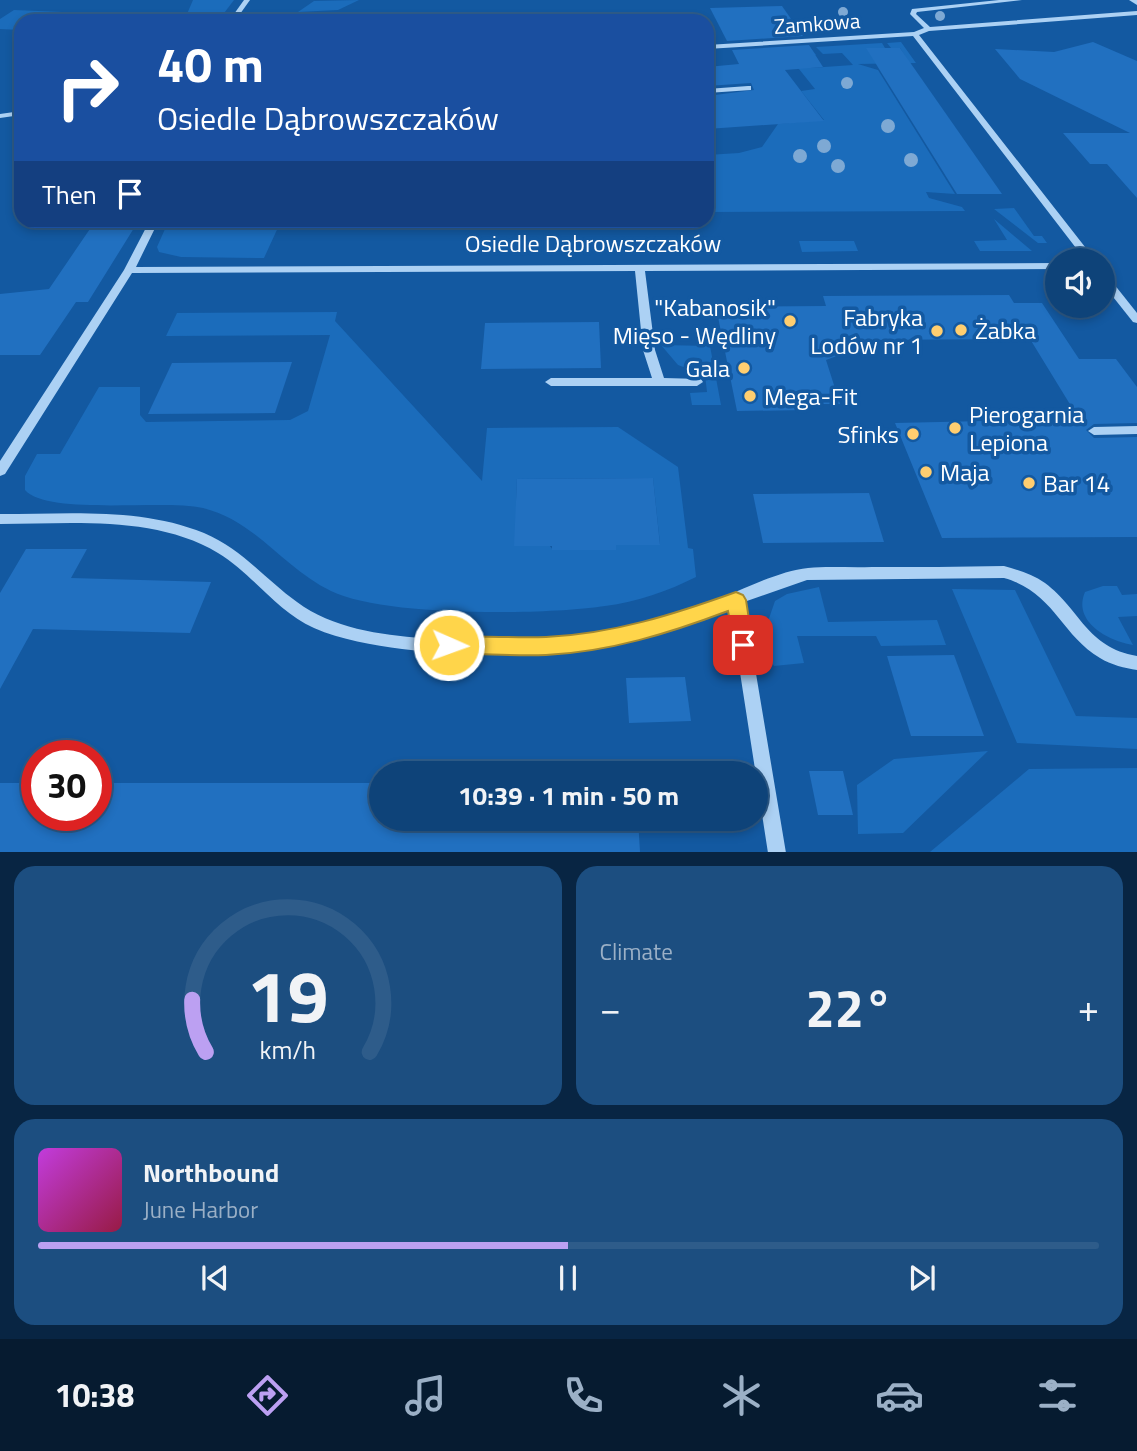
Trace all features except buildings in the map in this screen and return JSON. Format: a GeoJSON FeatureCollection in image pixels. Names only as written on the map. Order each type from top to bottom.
{"type":"FeatureCollection","features":[{"type":"Feature","properties":{"kind":"street"},"geometry":{"type":"LineString","coordinates":[[928,29],[914,14],[919,8],[1019,0]]}},
{"type":"Feature","properties":{"kind":"street"},"geometry":{"type":"LineString","coordinates":[[1132,0],[1137,3]]}},
{"type":"Feature","properties":{"kind":"street","name":"Zamkowa"},"geometry":{"type":"LineString","coordinates":[[714,47],[915,34],[928,29],[1137,13]]}},
{"type":"Feature","properties":{"kind":"street"},"geometry":{"type":"LineString","coordinates":[[915,34],[1081,248]]}},
{"type":"Feature","properties":{"kind":"street"},"geometry":{"type":"LineString","coordinates":[[714,90],[747,88]]}},
{"type":"Feature","properties":{"kind":"street"},"geometry":{"type":"LineString","coordinates":[[0,471],[128,270],[151,228]]}},
{"type":"Feature","properties":{"kind":"street","name":"Osiedle Dąbrowszczaków"},"geometry":{"type":"LineString","coordinates":[[128,270],[1045,266]]}},
{"type":"Feature","properties":{"kind":"street"},"geometry":{"type":"LineString","coordinates":[[640,267],[649,350],[659,382]]}},
{"type":"Feature","properties":{"kind":"street"},"geometry":{"type":"LineString","coordinates":[[1115,292],[1137,320]]}},
{"type":"Feature","properties":{"kind":"street"},"geometry":{"type":"LineString","coordinates":[[551,382],[698,382]]}},
{"type":"Feature","properties":{"kind":"street"},"geometry":{"type":"LineString","coordinates":[[1094,431],[1137,430]]}},
{"type":"Feature","properties":{"kind":"street"},"geometry":{"type":"LineString","coordinates":[[0,519],[116,522],[159,526],[199,537],[224,550],[294,610],[337,630],[379,639],[499,647],[580,642],[654,629],[807,573],[1004,572],[1028,578],[1045,588],[1103,652],[1137,663]]}},
{"type":"Feature","properties":{"kind":"street"},"geometry":{"type":"LineString","coordinates":[[736,600],[777,852]]}},
{"type":"Feature","properties":{"kind":"shaded area"},"geometry":{"type":"Polygon","coordinates":[[[193,0],[234,0],[223,14],[187,14],[193,0]]]}},
{"type":"Feature","properties":{"kind":"shaded area"},"geometry":{"type":"Polygon","coordinates":[[[359,0],[338,10],[298,12],[314,1],[359,0]]]}},
{"type":"Feature","properties":{"kind":"shaded area"},"geometry":{"type":"Polygon","coordinates":[[[14,10],[63,12],[14,14],[14,30],[0,29],[0,19],[14,10]]]}},
{"type":"Feature","properties":{"kind":"shaded area"},"geometry":{"type":"Polygon","coordinates":[[[901,42],[916,63],[858,64],[878,70],[955,194],[926,192],[929,198],[962,207],[965,211],[714,212],[714,155],[739,153],[762,147],[778,124],[824,120],[801,91],[815,89],[783,49],[810,47],[816,55],[800,56],[810,68],[853,65],[842,53],[823,54],[816,47],[882,43],[885,48],[867,48],[907,59],[900,48],[891,48],[887,43],[901,42]]]}},
{"type":"Feature","properties":{"kind":"shaded area"},"geometry":{"type":"Polygon","coordinates":[[[1014,208],[1034,236],[1042,236],[1047,243],[1038,243],[994,209],[1014,208]]]}},
{"type":"Feature","properties":{"kind":"shaded area"},"geometry":{"type":"Polygon","coordinates":[[[994,219],[1032,251],[980,251],[974,241],[1007,240],[994,219]]]}},
{"type":"Feature","properties":{"kind":"shaded area"},"geometry":{"type":"Polygon","coordinates":[[[278,228],[264,258],[181,257],[159,252],[157,247],[165,229],[278,228]]]}},
{"type":"Feature","properties":{"kind":"shaded area"},"geometry":{"type":"Polygon","coordinates":[[[799,241],[854,241],[858,251],[802,252],[799,241]]]}},
{"type":"Feature","properties":{"kind":"shaded area"},"geometry":{"type":"Polygon","coordinates":[[[337,312],[335,321],[482,481],[487,428],[618,427],[678,467],[688,548],[693,549],[696,577],[640,599],[578,609],[465,612],[387,606],[331,591],[298,570],[239,523],[222,514],[185,506],[57,503],[38,498],[25,490],[25,476],[37,454],[60,454],[99,387],[140,387],[140,415],[146,422],[290,420],[308,411],[330,335],[166,336],[177,313],[337,312]],[[653,478],[517,479],[516,502],[553,550],[616,550],[616,545],[660,544],[653,478]]]}},
{"type":"Feature","properties":{"kind":"shaded area"},"geometry":{"type":"Polygon","coordinates":[[[661,345],[710,346],[721,405],[692,405],[690,393],[707,392],[705,375],[678,365],[661,345]]]}},
{"type":"Feature","properties":{"kind":"shaded area"},"geometry":{"type":"Polygon","coordinates":[[[1103,586],[1117,586],[1122,595],[1137,594],[1137,616],[1118,617],[1133,645],[1104,634],[1088,621],[1082,603],[1085,592],[1103,586]]]}},
{"type":"Feature","properties":{"kind":"shaded area"},"geometry":{"type":"Polygon","coordinates":[[[819,587],[828,622],[937,620],[946,645],[881,646],[876,636],[797,636],[804,663],[774,666],[762,649],[764,633],[775,601],[787,594],[819,587]]]}},
{"type":"Feature","properties":{"kind":"shaded area"},"geometry":{"type":"Polygon","coordinates":[[[952,589],[1015,590],[1076,716],[1137,718],[1137,749],[1017,743],[952,589]]]}},
{"type":"Feature","properties":{"kind":"shaded area"},"geometry":{"type":"Polygon","coordinates":[[[988,751],[903,833],[858,834],[857,785],[894,759],[988,751]]]}},
{"type":"Feature","properties":{"kind":"shaded area"},"geometry":{"type":"Polygon","coordinates":[[[1137,768],[1137,852],[930,852],[1029,769],[1137,768]]]}},
{"type":"Feature","properties":{"kind":"place","name":"\"Kabanosik\" Mięso - Wędliny"},"geometry":{"type":"Point","coordinates":[790,321]}},
{"type":"Feature","properties":{"kind":"place","name":"Żabka"},"geometry":{"type":"Point","coordinates":[961,330]}},
{"type":"Feature","properties":{"kind":"place","name":"Fabryka Lodów nr 1"},"geometry":{"type":"Point","coordinates":[937,331]}},
{"type":"Feature","properties":{"kind":"place","name":"Gala"},"geometry":{"type":"Point","coordinates":[744,368]}},
{"type":"Feature","properties":{"kind":"place","name":"Mega-Fit"},"geometry":{"type":"Point","coordinates":[750,396]}},
{"type":"Feature","properties":{"kind":"place","name":"Pierogarnia Lepiona"},"geometry":{"type":"Point","coordinates":[955,428]}},
{"type":"Feature","properties":{"kind":"place","name":"Sfinks"},"geometry":{"type":"Point","coordinates":[913,434]}},
{"type":"Feature","properties":{"kind":"place","name":"Maja"},"geometry":{"type":"Point","coordinates":[926,472]}},
{"type":"Feature","properties":{"kind":"place","name":"Bar 14"},"geometry":{"type":"Point","coordinates":[1029,483]}},
{"type":"Feature","properties":{"kind":"route"},"geometry":{"type":"LineString","coordinates":[[449,645],[547,646],[608,639],[669,625],[736,600],[743,645]]}}]}
